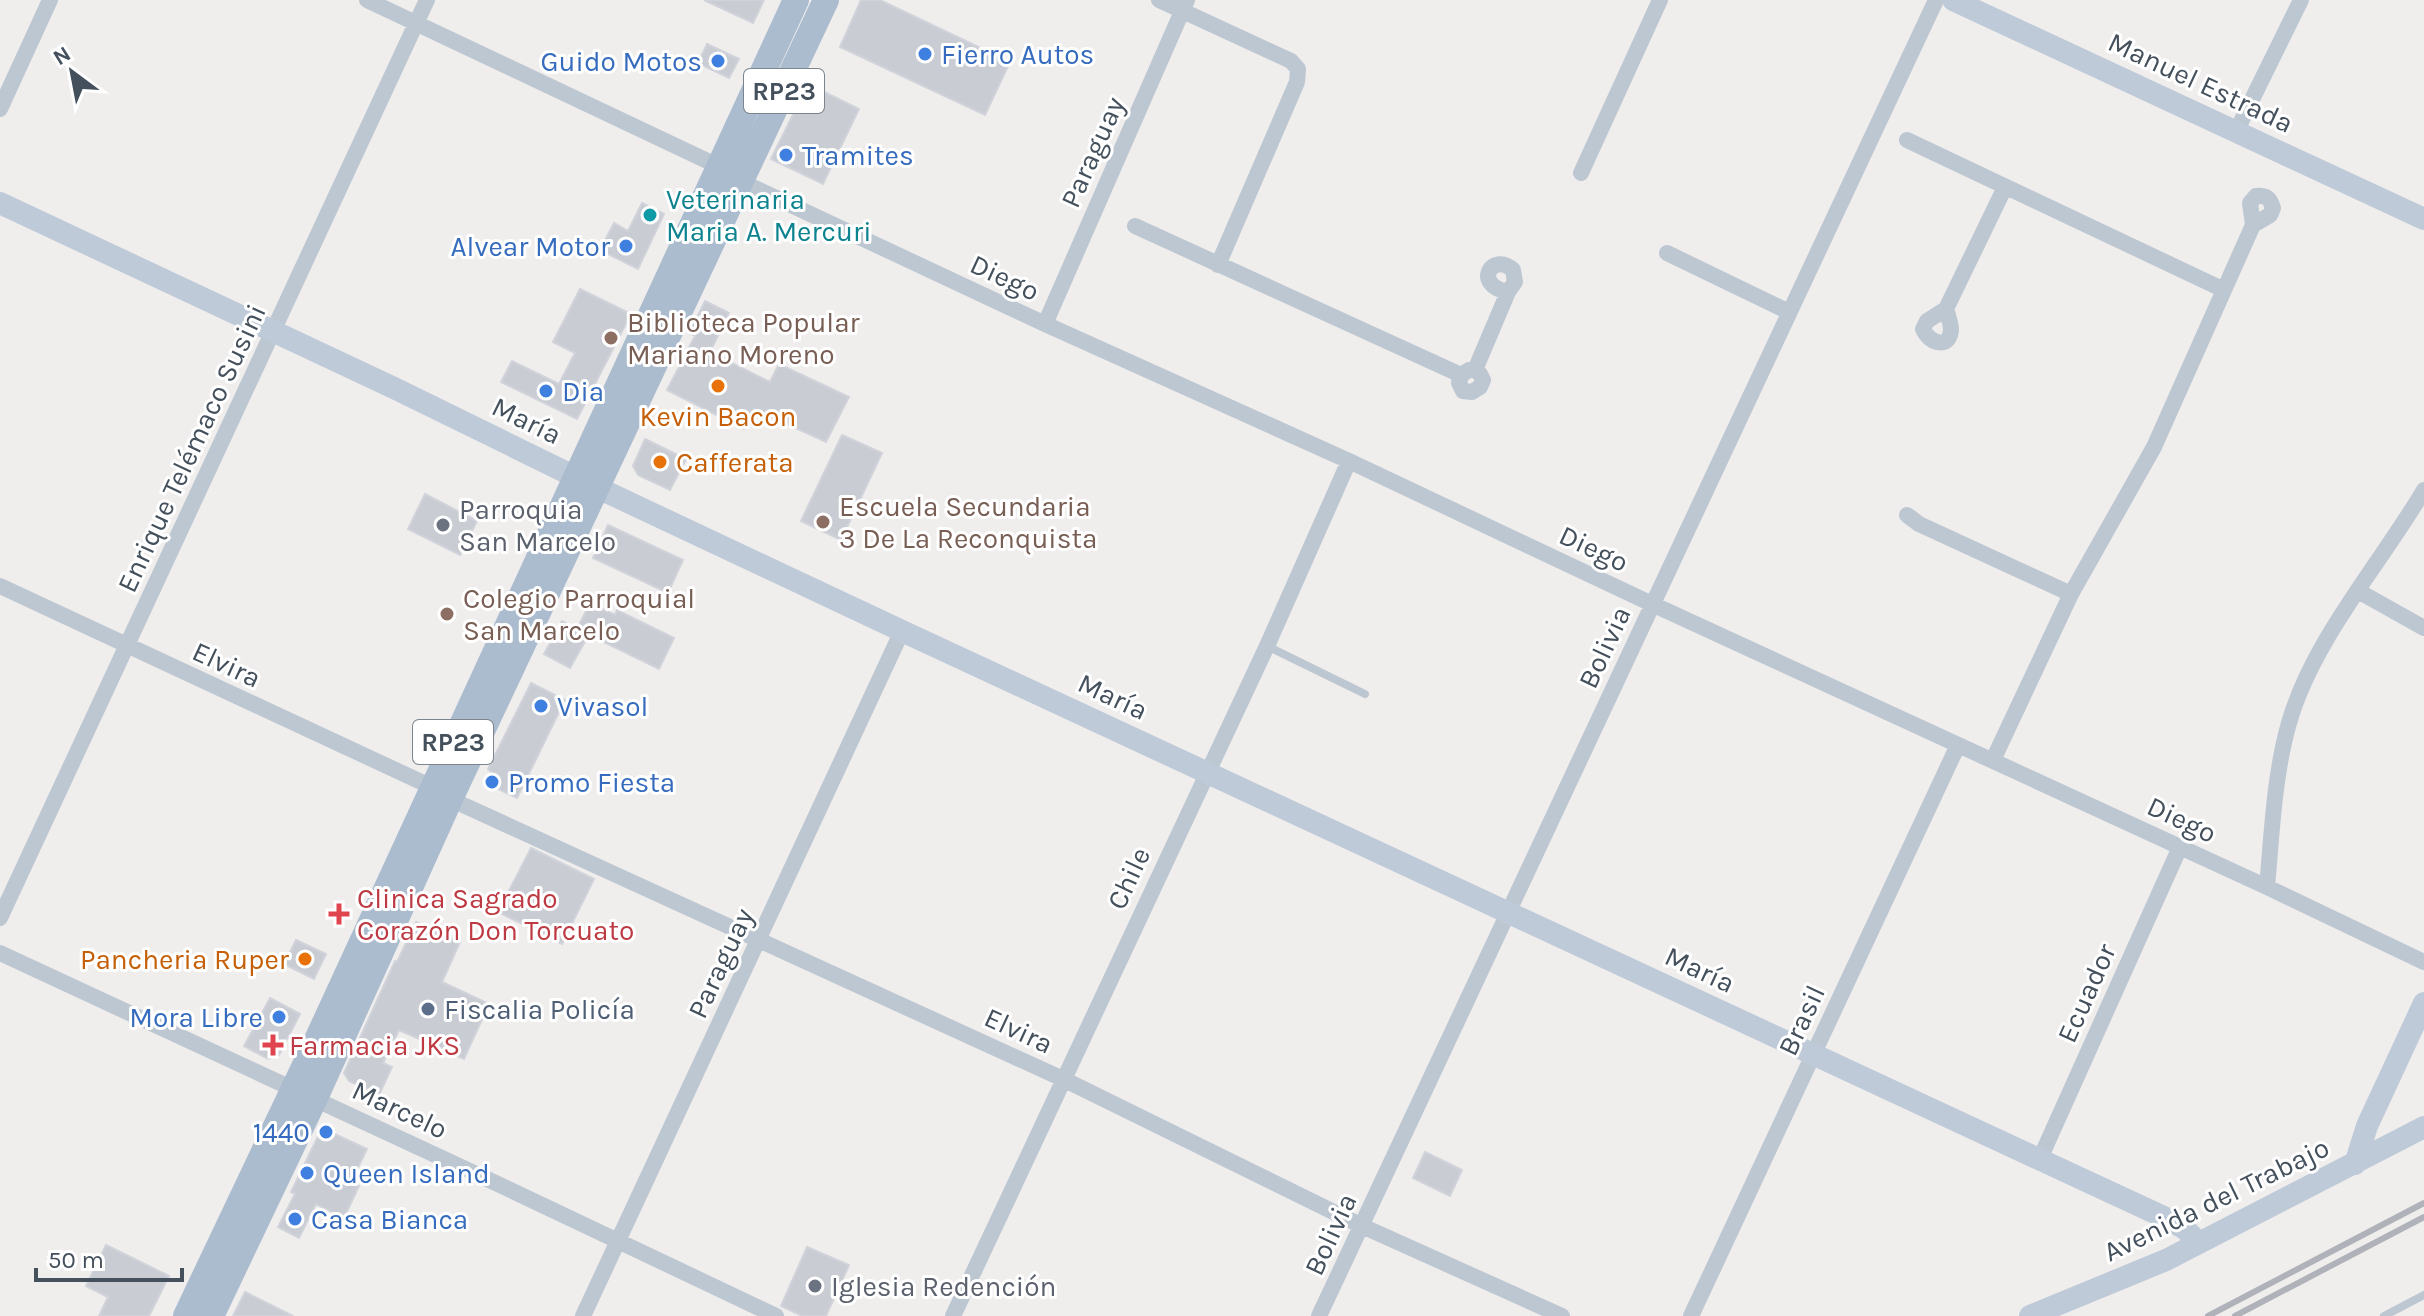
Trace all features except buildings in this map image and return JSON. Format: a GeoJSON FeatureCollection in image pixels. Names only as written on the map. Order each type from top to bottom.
{"type":"FeatureCollection","features":[{"type":"Feature","properties":{"kind":"main road","name":"RP23"},"geometry":{"type":"LineString","coordinates":[[587,483],[613,402],[796,0]]}},
{"type":"Feature","properties":{"kind":"main road","name":"RP23"},"geometry":{"type":"LineString","coordinates":[[211,1316],[304,1093],[441,793],[587,483],[742,182],[826,0]]}},
{"type":"Feature","properties":{"kind":"main road","name":"RP23"},"geometry":{"type":"LineString","coordinates":[[186,1316],[304,1093]]}},
{"type":"Feature","properties":{"kind":"street"},"geometry":{"type":"LineString","coordinates":[[0,109],[50,0]]}},
{"type":"Feature","properties":{"kind":"street"},"geometry":{"type":"LineString","coordinates":[[367,0],[718,166]]}},
{"type":"Feature","properties":{"kind":"street","name":"Enrique Telémaco Susini"},"geometry":{"type":"LineString","coordinates":[[0,918],[427,0]]}},
{"type":"Feature","properties":{"kind":"street"},"geometry":{"type":"LineString","coordinates":[[1159,0],[1185,5],[1291,61],[1298,69],[1297,82],[1218,265]]}},
{"type":"Feature","properties":{"kind":"street"},"geometry":{"type":"LineString","coordinates":[[1581,173],[1660,0]]}},
{"type":"Feature","properties":{"kind":"street","name":"Bolivia"},"geometry":{"type":"LineString","coordinates":[[1319,1316],[1936,0]]}},
{"type":"Feature","properties":{"kind":"street","name":"Manuel Estrada"},"geometry":{"type":"LineString","coordinates":[[1953,0],[2424,219]]}},
{"type":"Feature","properties":{"kind":"street"},"geometry":{"type":"LineString","coordinates":[[2236,132],[2301,0]]}},
{"type":"Feature","properties":{"kind":"street","name":"Paraguay"},"geometry":{"type":"LineString","coordinates":[[1045,324],[1185,5]]}},
{"type":"Feature","properties":{"kind":"street"},"geometry":{"type":"LineString","coordinates":[[1907,140],[2222,289]]}},
{"type":"Feature","properties":{"kind":"street","name":"Diego"},"geometry":{"type":"LineString","coordinates":[[742,182],[2424,962]]}},
{"type":"Feature","properties":{"kind":"street"},"geometry":{"type":"LineString","coordinates":[[1946,309],[2005,187]]}},
{"type":"Feature","properties":{"kind":"street","name":"María"},"geometry":{"type":"LineString","coordinates":[[0,203],[902,631],[2168,1219],[2185,1229],[2199,1243]]}},
{"type":"Feature","properties":{"kind":"street"},"geometry":{"type":"LineString","coordinates":[[1993,760],[2071,594],[2154,447],[2253,225]]}},
{"type":"Feature","properties":{"kind":"street"},"geometry":{"type":"LineString","coordinates":[[1135,226],[1468,372],[1508,292]]}},
{"type":"Feature","properties":{"kind":"street"},"geometry":{"type":"LineString","coordinates":[[1667,253],[1789,312]]}},
{"type":"Feature","properties":{"kind":"street","name":"Chile"},"geometry":{"type":"LineString","coordinates":[[953,1316],[1267,646],[1349,461]]}},
{"type":"Feature","properties":{"kind":"street"},"geometry":{"type":"LineString","coordinates":[[2267,887],[2281,756],[2289,721],[2304,684],[2338,621],[2424,490]]}},
{"type":"Feature","properties":{"kind":"street"},"geometry":{"type":"LineString","coordinates":[[1907,515],[1919,524],[2071,594]]}},
{"type":"Feature","properties":{"kind":"street","name":"Elvira"},"geometry":{"type":"LineString","coordinates":[[0,586],[1063,1079],[1362,1226],[1562,1316]]}},
{"type":"Feature","properties":{"kind":"street"},"geometry":{"type":"LineString","coordinates":[[2358,591],[2424,628]]}},
{"type":"Feature","properties":{"kind":"street","name":"Paraguay"},"geometry":{"type":"LineString","coordinates":[[583,1316],[902,631]]}},
{"type":"Feature","properties":{"kind":"street","name":"Brasil"},"geometry":{"type":"LineString","coordinates":[[1691,1316],[1958,745]]}},
{"type":"Feature","properties":{"kind":"street","name":"Ecuador"},"geometry":{"type":"LineString","coordinates":[[2039,1161],[2180,847]]}},
{"type":"Feature","properties":{"kind":"street","name":"Marcelo"},"geometry":{"type":"LineString","coordinates":[[0,953],[776,1316]]}},
{"type":"Feature","properties":{"kind":"street"},"geometry":{"type":"LineString","coordinates":[[2355,1164],[2367,1126],[2424,1003]]}},
{"type":"Feature","properties":{"kind":"street","name":"Avenida del Trabajo"},"geometry":{"type":"LineString","coordinates":[[2030,1316],[2128,1278],[2424,1127]]}},
{"type":"Feature","properties":{"kind":"lane"},"geometry":{"type":"LineString","coordinates":[[1267,646],[1365,694]]}},
{"type":"Feature","properties":{"kind":"lane"},"geometry":{"type":"LineString","coordinates":[[2384,1316],[2424,1295]]}},
{"type":"Feature","properties":{"kind":"railway"},"geometry":{"type":"LineString","coordinates":[[2208,1316],[2424,1203]]}},
{"type":"Feature","properties":{"kind":"railway"},"geometry":{"type":"LineString","coordinates":[[2235,1316],[2424,1217]]}},
{"type":"Feature","properties":{"kind":"place","name":"Fierro Autos"},"geometry":{"type":"Point","coordinates":[925,54]}},
{"type":"Feature","properties":{"kind":"place","name":"Guido Motos"},"geometry":{"type":"Point","coordinates":[718,61]}},
{"type":"Feature","properties":{"kind":"place","name":"Tramites"},"geometry":{"type":"Point","coordinates":[786,155]}},
{"type":"Feature","properties":{"kind":"place","name":"Veterinaria Maria A. Mercuri"},"geometry":{"type":"Point","coordinates":[650,215]}},
{"type":"Feature","properties":{"kind":"place","name":"Alvear Motor"},"geometry":{"type":"Point","coordinates":[626,246]}},
{"type":"Feature","properties":{"kind":"place","name":"Biblioteca Popular Mariano Moreno"},"geometry":{"type":"Point","coordinates":[611,338]}},
{"type":"Feature","properties":{"kind":"place","name":"Kevin Bacon"},"geometry":{"type":"Point","coordinates":[718,386]}},
{"type":"Feature","properties":{"kind":"place","name":"Dia"},"geometry":{"type":"Point","coordinates":[546,391]}},
{"type":"Feature","properties":{"kind":"place","name":"Cafferata"},"geometry":{"type":"Point","coordinates":[660,462]}},
{"type":"Feature","properties":{"kind":"place","name":"Escuela Secundaria 3 De La Reconquista"},"geometry":{"type":"Point","coordinates":[823,522]}},
{"type":"Feature","properties":{"kind":"place","name":"Parroquia San Marcelo"},"geometry":{"type":"Point","coordinates":[443,525]}},
{"type":"Feature","properties":{"kind":"place","name":"Colegio Parroquial San Marcelo"},"geometry":{"type":"Point","coordinates":[447,614]}},
{"type":"Feature","properties":{"kind":"place","name":"Vivasol"},"geometry":{"type":"Point","coordinates":[541,706]}},
{"type":"Feature","properties":{"kind":"place","name":"Promo Fiesta"},"geometry":{"type":"Point","coordinates":[492,782]}},
{"type":"Feature","properties":{"kind":"place","name":"Clinica Sagrado Corazón Don Torcuato"},"geometry":{"type":"Point","coordinates":[339,914]}},
{"type":"Feature","properties":{"kind":"place","name":"Pancheria Ruper"},"geometry":{"type":"Point","coordinates":[305,959]}},
{"type":"Feature","properties":{"kind":"place","name":"Fiscalia Policía"},"geometry":{"type":"Point","coordinates":[428,1009]}},
{"type":"Feature","properties":{"kind":"place","name":"Mora Libre"},"geometry":{"type":"Point","coordinates":[279,1017]}},
{"type":"Feature","properties":{"kind":"place","name":"Farmacia JKS"},"geometry":{"type":"Point","coordinates":[273,1045]}},
{"type":"Feature","properties":{"kind":"place","name":"1440"},"geometry":{"type":"Point","coordinates":[326,1132]}},
{"type":"Feature","properties":{"kind":"place","name":"Queen Island"},"geometry":{"type":"Point","coordinates":[307,1173]}},
{"type":"Feature","properties":{"kind":"place","name":"Casa Bianca"},"geometry":{"type":"Point","coordinates":[295,1219]}},
{"type":"Feature","properties":{"kind":"place","name":"Iglesia Redención"},"geometry":{"type":"Point","coordinates":[815,1286]}}]}
